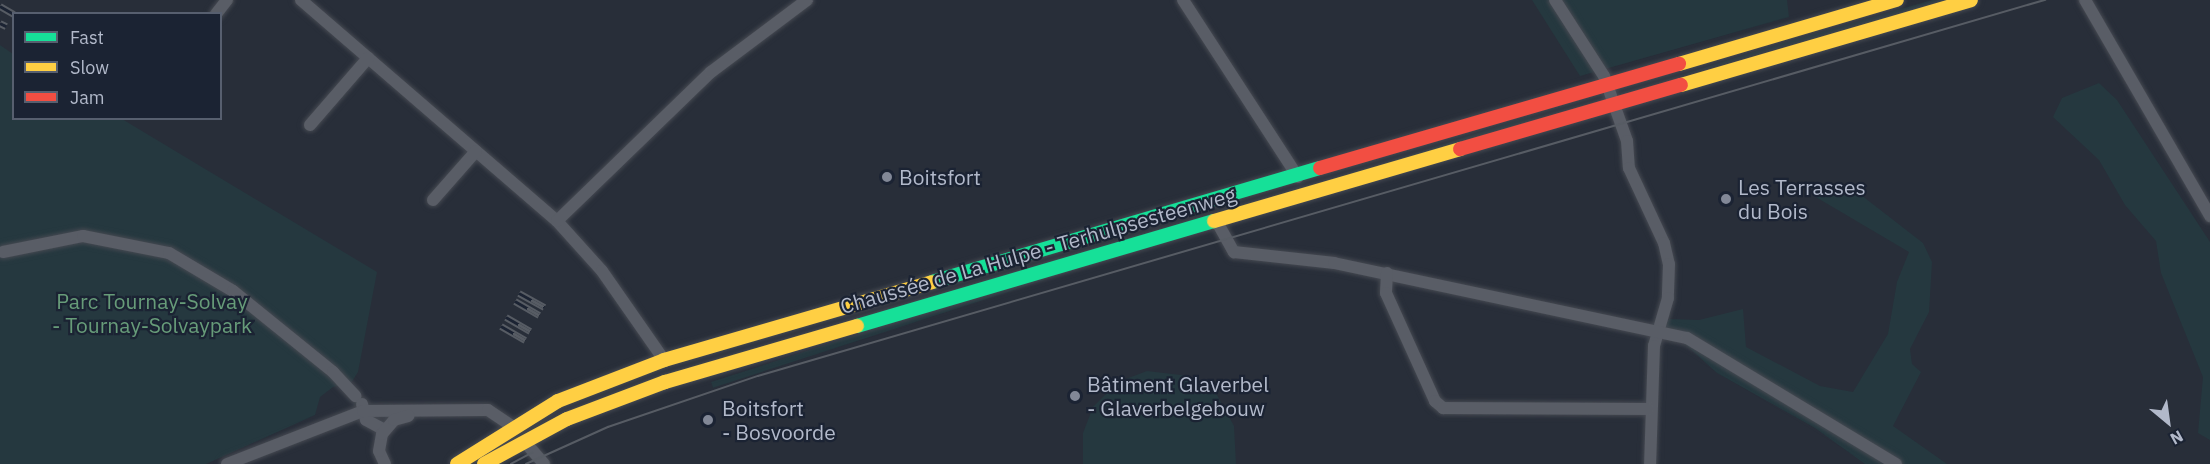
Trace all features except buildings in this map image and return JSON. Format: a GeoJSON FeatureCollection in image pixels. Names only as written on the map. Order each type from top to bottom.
{"type":"FeatureCollection","features":[{"type":"Feature","properties":{"kind":"main road","name":"Chaussée de La Hulpe - Terhulpsesteenweg"},"geometry":{"type":"LineString","coordinates":[[457,464],[513,427],[578,391],[664,360],[1298,177],[1897,0]]}},
{"type":"Feature","properties":{"kind":"main road","name":"Chaussée de La Hulpe - Terhulpsesteenweg"},"geometry":{"type":"LineString","coordinates":[[484,464],[583,411],[665,382],[1971,0]]}},
{"type":"Feature","properties":{"kind":"street"},"geometry":{"type":"LineString","coordinates":[[218,12],[227,0]]}},
{"type":"Feature","properties":{"kind":"street"},"geometry":{"type":"LineString","coordinates":[[301,0],[557,221],[602,271],[664,360]]}},
{"type":"Feature","properties":{"kind":"street"},"geometry":{"type":"LineString","coordinates":[[557,221],[711,72],[807,0]]}},
{"type":"Feature","properties":{"kind":"street"},"geometry":{"type":"LineString","coordinates":[[1183,0],[1298,177]]}},
{"type":"Feature","properties":{"kind":"street"},"geometry":{"type":"LineString","coordinates":[[1554,0],[1607,86],[1627,141],[1629,168],[1664,243],[1669,264],[1668,298],[1656,330],[1648,409],[1650,464]]}},
{"type":"Feature","properties":{"kind":"street"},"geometry":{"type":"LineString","coordinates":[[2085,0],[2210,216]]}},
{"type":"Feature","properties":{"kind":"street"},"geometry":{"type":"LineString","coordinates":[[310,125],[368,58]]}},
{"type":"Feature","properties":{"kind":"street"},"geometry":{"type":"LineString","coordinates":[[433,200],[476,151]]}},
{"type":"Feature","properties":{"kind":"street"},"geometry":{"type":"LineString","coordinates":[[1216,220],[1234,252],[1388,273],[1687,338],[1896,464]]}},
{"type":"Feature","properties":{"kind":"street"},"geometry":{"type":"LineString","coordinates":[[3,252],[83,236],[169,253],[232,291],[333,372],[360,403],[366,420],[385,430]]}},
{"type":"Feature","properties":{"kind":"street"},"geometry":{"type":"LineString","coordinates":[[1388,273],[1386,293],[1435,401],[1443,408],[1648,409]]}},
{"type":"Feature","properties":{"kind":"street"},"geometry":{"type":"LineString","coordinates":[[227,464],[360,403],[412,414],[488,410],[513,427]]}},
{"type":"Feature","properties":{"kind":"street"},"geometry":{"type":"LineString","coordinates":[[385,464],[379,444],[385,430],[394,420],[412,414]]}},
{"type":"Feature","properties":{"kind":"street"},"geometry":{"type":"LineString","coordinates":[[525,442],[544,464]]}},
{"type":"Feature","properties":{"kind":"street"},"geometry":{"type":"LineString","coordinates":[[446,464],[480,447]]}},
{"type":"Feature","properties":{"kind":"green space"},"geometry":{"type":"Polygon","coordinates":[[[1532,0],[1787,0],[1789,17],[1580,76],[1532,0]]]}},
{"type":"Feature","properties":{"kind":"green space"},"geometry":{"type":"Polygon","coordinates":[[[1932,0],[1948,0],[1659,82],[1789,41],[1932,0]]]}},
{"type":"Feature","properties":{"kind":"green space","name":"Parc Tournay-Solvay - Tournay-Solvaypark"},"geometry":{"type":"Polygon","coordinates":[[[0,45],[12,53],[12,120],[124,120],[377,272],[358,372],[351,383],[333,387],[320,397],[315,415],[206,464],[0,464],[0,45]]]}},
{"type":"Feature","properties":{"kind":"green space"},"geometry":{"type":"Polygon","coordinates":[[[2099,83],[2117,100],[2210,242],[2210,440],[2198,433],[2203,377],[2161,273],[2156,241],[2125,205],[2099,160],[2053,117],[2062,98],[2099,83]]]}},
{"type":"Feature","properties":{"kind":"green space"},"geometry":{"type":"Polygon","coordinates":[[[1530,116],[1532,122],[713,388],[711,382],[1530,116]]]}},
{"type":"Feature","properties":{"kind":"green space"},"geometry":{"type":"Polygon","coordinates":[[[1812,183],[1852,188],[1923,243],[1932,262],[1929,312],[1910,349],[1912,364],[1921,372],[1893,426],[1947,464],[1865,464],[1815,428],[1717,373],[1665,326],[1669,319],[1699,320],[1743,309],[1746,347],[1820,386],[1853,392],[1888,334],[1897,282],[1909,252],[1814,196],[1812,183]]]}},
{"type":"Feature","properties":{"kind":"green space"},"geometry":{"type":"Polygon","coordinates":[[[1147,371],[1189,376],[1217,395],[1234,426],[1236,464],[1083,464],[1083,433],[1093,407],[1118,382],[1147,371]]]}},
{"type":"Feature","properties":{"kind":"tram line"},"geometry":{"type":"LineString","coordinates":[[526,464],[608,427],[758,376],[2045,0]]}},
{"type":"Feature","properties":{"kind":"tram line"},"geometry":{"type":"LineString","coordinates":[[511,464],[532,453]]}},
{"type":"Feature","properties":{"kind":"railway"},"geometry":{"type":"LineString","coordinates":[[0,6],[12,13]]}},
{"type":"Feature","properties":{"kind":"railway"},"geometry":{"type":"LineString","coordinates":[[0,23],[6,26]]}},
{"type":"Feature","properties":{"kind":"railway"},"geometry":{"type":"LineString","coordinates":[[519,293],[544,307]]}},
{"type":"Feature","properties":{"kind":"railway"},"geometry":{"type":"LineString","coordinates":[[515,301],[539,315]]}},
{"type":"Feature","properties":{"kind":"railway"},"geometry":{"type":"LineString","coordinates":[[506,317],[530,331]]}},
{"type":"Feature","properties":{"kind":"railway"},"geometry":{"type":"LineString","coordinates":[[501,326],[525,340]]}},
{"type":"Feature","properties":{"kind":"traffic: fast"},"geometry":{"type":"LineString","coordinates":[[932,282],[1320,168]]}},
{"type":"Feature","properties":{"kind":"traffic: fast"},"geometry":{"type":"LineString","coordinates":[[857,326],[1214,221]]}},
{"type":"Feature","properties":{"kind":"traffic: slow"},"geometry":{"type":"LineString","coordinates":[[1679,64],[1897,0]]}},
{"type":"Feature","properties":{"kind":"traffic: slow"},"geometry":{"type":"LineString","coordinates":[[1681,85],[1971,0]]}},
{"type":"Feature","properties":{"kind":"traffic: slow"},"geometry":{"type":"LineString","coordinates":[[1214,221],[1460,149]]}},
{"type":"Feature","properties":{"kind":"traffic: slow"},"geometry":{"type":"LineString","coordinates":[[457,464],[558,401],[664,360],[932,282]]}},
{"type":"Feature","properties":{"kind":"traffic: slow"},"geometry":{"type":"LineString","coordinates":[[484,464],[567,419],[665,382],[857,326]]}},
{"type":"Feature","properties":{"kind":"traffic: jam"},"geometry":{"type":"LineString","coordinates":[[1320,168],[1679,64]]}},
{"type":"Feature","properties":{"kind":"traffic: jam"},"geometry":{"type":"LineString","coordinates":[[1460,149],[1681,85]]}},
{"type":"Feature","properties":{"kind":"place","name":"Boitsfort"},"geometry":{"type":"Point","coordinates":[887,177]}},
{"type":"Feature","properties":{"kind":"place","name":"Les Terrasses du Bois"},"geometry":{"type":"Point","coordinates":[1726,199]}},
{"type":"Feature","properties":{"kind":"place","name":"Bâtiment Glaverbel - Glaverbelgebouw"},"geometry":{"type":"Point","coordinates":[1075,396]}},
{"type":"Feature","properties":{"kind":"place","name":"Boitsfort - Bosvoorde"},"geometry":{"type":"Point","coordinates":[708,420]}}]}
